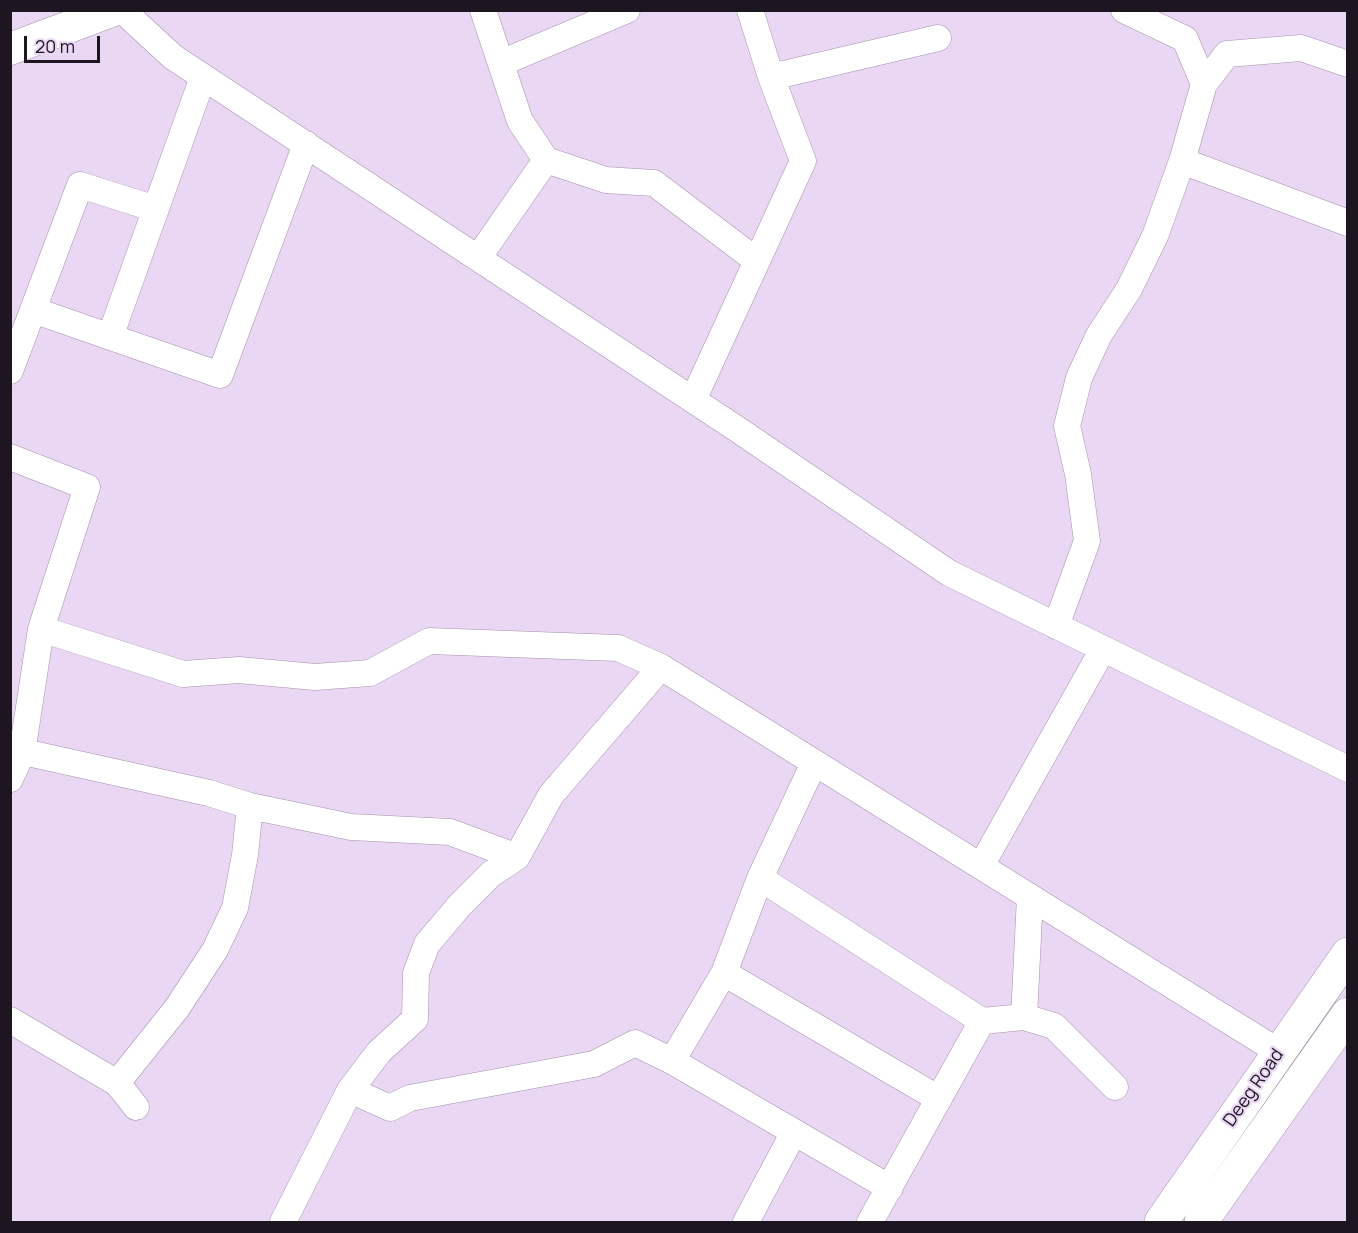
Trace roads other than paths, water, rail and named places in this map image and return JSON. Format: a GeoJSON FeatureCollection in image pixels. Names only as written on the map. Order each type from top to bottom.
{"type":"FeatureCollection","features":[{"type":"Feature","properties":{"kind":"main road","name":"Deeg Road"},"geometry":{"type":"LineString","coordinates":[[1161,1222],[1347,954]]}},
{"type":"Feature","properties":{"kind":"main road","name":"Deeg Road"},"geometry":{"type":"LineString","coordinates":[[1201,1222],[1347,1014]]}},
{"type":"Feature","properties":{"kind":"street"},"geometry":{"type":"LineString","coordinates":[[10,50],[114,10]]}},
{"type":"Feature","properties":{"kind":"street"},"geometry":{"type":"LineString","coordinates":[[122,10],[173,57],[693,400],[948,573],[1347,769]]}},
{"type":"Feature","properties":{"kind":"street"},"geometry":{"type":"LineString","coordinates":[[483,10],[520,121],[546,160],[606,180],[654,183],[757,261]]}},
{"type":"Feature","properties":{"kind":"street"},"geometry":{"type":"LineString","coordinates":[[501,63],[627,10]]}},
{"type":"Feature","properties":{"kind":"street"},"geometry":{"type":"LineString","coordinates":[[693,400],[803,161],[771,77],[750,10]]}},
{"type":"Feature","properties":{"kind":"street"},"geometry":{"type":"LineString","coordinates":[[1124,10],[1185,39],[1204,84]]}},
{"type":"Feature","properties":{"kind":"street"},"geometry":{"type":"LineString","coordinates":[[771,77],[938,38]]}},
{"type":"Feature","properties":{"kind":"street"},"geometry":{"type":"LineString","coordinates":[[1056,626],[1087,541],[1078,474],[1067,426],[1079,378],[1099,335],[1129,289],[1155,236],[1182,161],[1204,84],[1227,54],[1301,48],[1347,64]]}},
{"type":"Feature","properties":{"kind":"street"},"geometry":{"type":"LineString","coordinates":[[110,337],[203,77]]}},
{"type":"Feature","properties":{"kind":"street"},"geometry":{"type":"LineString","coordinates":[[33,310],[220,375],[306,144]]}},
{"type":"Feature","properties":{"kind":"street"},"geometry":{"type":"LineString","coordinates":[[478,258],[546,160]]}},
{"type":"Feature","properties":{"kind":"street"},"geometry":{"type":"LineString","coordinates":[[1182,161],[1347,223]]}},
{"type":"Feature","properties":{"kind":"street"},"geometry":{"type":"LineString","coordinates":[[10,371],[80,184],[156,209]]}},
{"type":"Feature","properties":{"kind":"street"},"geometry":{"type":"LineString","coordinates":[[10,457],[87,487],[41,629],[10,779]]}},
{"type":"Feature","properties":{"kind":"street"},"geometry":{"type":"LineString","coordinates":[[41,629],[183,674],[239,670],[315,677],[370,673],[429,641],[618,648],[661,668],[1279,1052]]}},
{"type":"Feature","properties":{"kind":"street"},"geometry":{"type":"LineString","coordinates":[[981,866],[1103,650]]}},
{"type":"Feature","properties":{"kind":"street"},"geometry":{"type":"LineString","coordinates":[[283,1222],[350,1090],[379,1052],[415,1019],[416,973],[427,944],[460,905],[491,874],[517,857],[551,795],[661,668]]}},
{"type":"Feature","properties":{"kind":"street"},"geometry":{"type":"LineString","coordinates":[[16,751],[209,793],[250,806],[351,827],[450,832],[517,857]]}},
{"type":"Feature","properties":{"kind":"street"},"geometry":{"type":"LineString","coordinates":[[672,1060],[724,973],[760,878],[814,763]]}},
{"type":"Feature","properties":{"kind":"street"},"geometry":{"type":"LineString","coordinates":[[117,1083],[177,1008],[215,950],[235,908],[245,855],[250,806]]}},
{"type":"Feature","properties":{"kind":"street"},"geometry":{"type":"LineString","coordinates":[[760,878],[982,1022],[1024,1017],[1054,1026],[1115,1087]]}},
{"type":"Feature","properties":{"kind":"street"},"geometry":{"type":"LineString","coordinates":[[1024,1017],[1030,897]]}},
{"type":"Feature","properties":{"kind":"street"},"geometry":{"type":"LineString","coordinates":[[724,973],[939,1099]]}},
{"type":"Feature","properties":{"kind":"street"},"geometry":{"type":"LineString","coordinates":[[10,1020],[117,1083],[136,1107]]}},
{"type":"Feature","properties":{"kind":"street"},"geometry":{"type":"LineString","coordinates":[[870,1222],[982,1022]]}},
{"type":"Feature","properties":{"kind":"street"},"geometry":{"type":"LineString","coordinates":[[350,1090],[390,1108],[410,1098],[594,1064],[635,1043],[672,1060],[890,1188]]}},
{"type":"Feature","properties":{"kind":"street"},"geometry":{"type":"LineString","coordinates":[[746,1222],[794,1132]]}}]}
